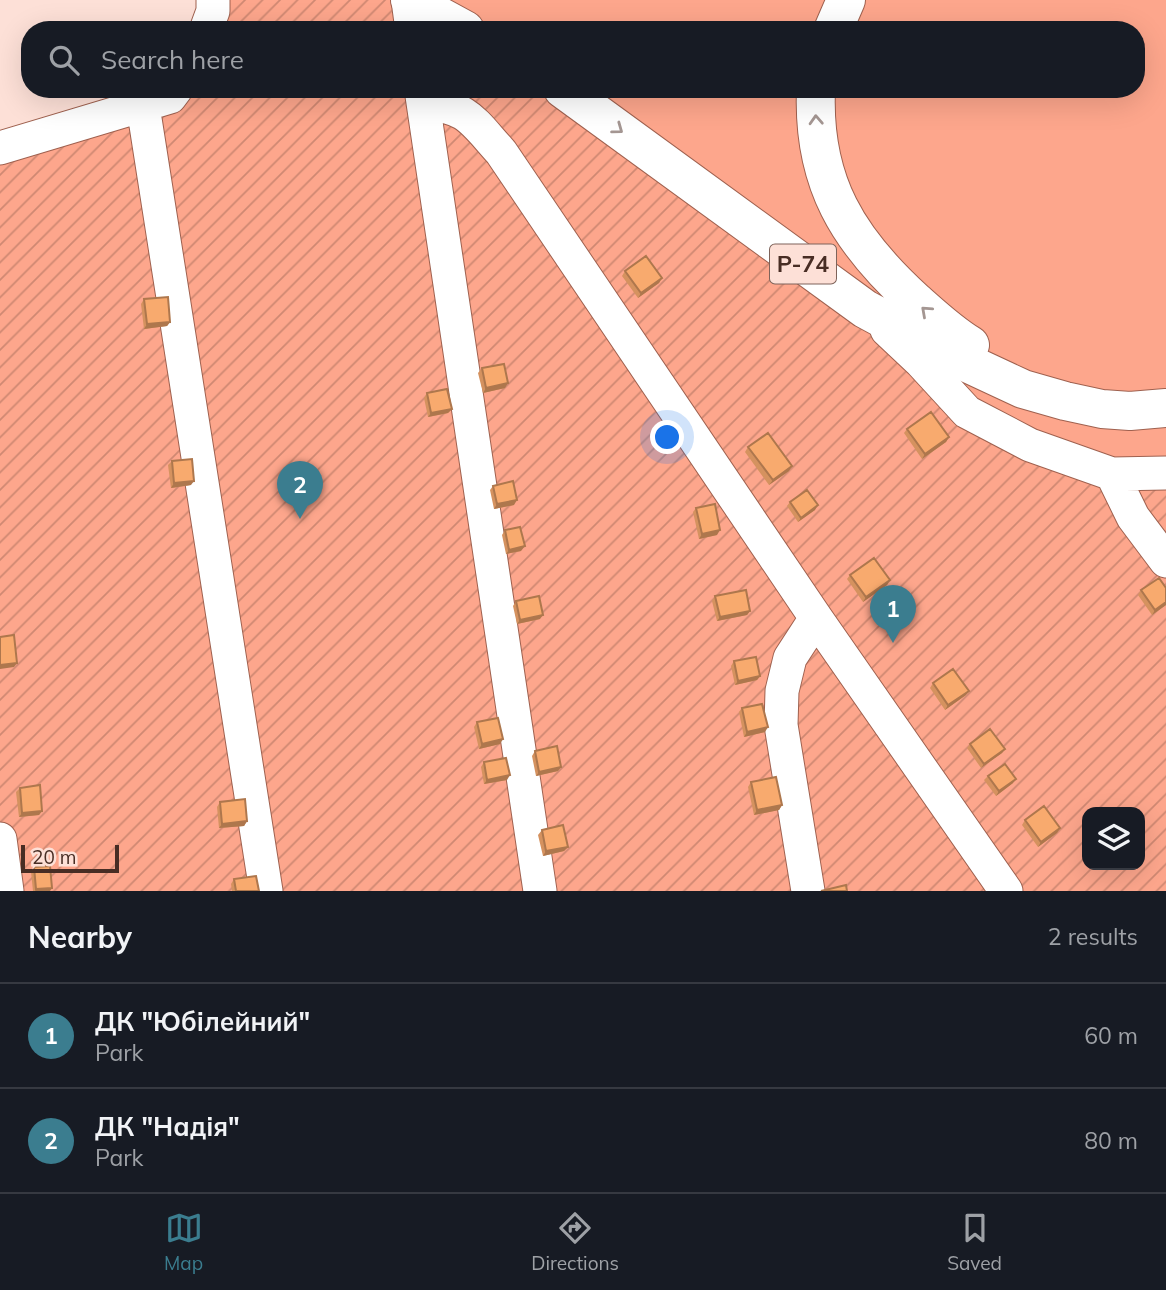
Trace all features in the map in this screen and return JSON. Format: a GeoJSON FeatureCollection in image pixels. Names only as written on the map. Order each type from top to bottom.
{"type":"FeatureCollection","features":[{"type":"Feature","properties":{"kind":"main road"},"geometry":{"type":"LineString","coordinates":[[409,0],[448,21]]}},
{"type":"Feature","properties":{"kind":"main road"},"geometry":{"type":"LineString","coordinates":[[837,21],[846,0]]}},
{"type":"Feature","properties":{"kind":"main road","name":"Р-74"},"geometry":{"type":"LineString","coordinates":[[575,98],[865,309],[977,368],[1023,389],[1101,409],[1130,411],[1166,408]]}},
{"type":"Feature","properties":{"kind":"main road"},"geometry":{"type":"LineString","coordinates":[[816,98],[817,145],[825,175],[856,239],[910,296],[962,340],[1065,401]]}},
{"type":"Feature","properties":{"kind":"street"},"geometry":{"type":"LineString","coordinates":[[209,21],[213,0]]}},
{"type":"Feature","properties":{"kind":"street"},"geometry":{"type":"LineString","coordinates":[[409,0],[411,21]]}},
{"type":"Feature","properties":{"kind":"street"},"geometry":{"type":"LineString","coordinates":[[0,148],[167,98]]}},
{"type":"Feature","properties":{"kind":"street"},"geometry":{"type":"LineString","coordinates":[[421,98],[540,891]]}},
{"type":"Feature","properties":{"kind":"street"},"geometry":{"type":"LineString","coordinates":[[427,98],[467,114],[501,152],[816,618],[1006,891]]}},
{"type":"Feature","properties":{"kind":"street"},"geometry":{"type":"LineString","coordinates":[[143,106],[265,891]]}},
{"type":"Feature","properties":{"kind":"street"},"geometry":{"type":"LineString","coordinates":[[865,309],[921,362],[967,412],[1030,445],[1112,474],[1166,473]]}},
{"type":"Feature","properties":{"kind":"street"},"geometry":{"type":"LineString","coordinates":[[1112,474],[1133,517],[1166,561]]}},
{"type":"Feature","properties":{"kind":"street"},"geometry":{"type":"LineString","coordinates":[[808,891],[781,725],[782,691],[790,658],[816,618]]}},
{"type":"Feature","properties":{"kind":"street"},"geometry":{"type":"LineString","coordinates":[[0,839],[7,891]]}},
{"type":"Feature","properties":{"kind":"shaded area"},"geometry":{"type":"Polygon","coordinates":[[[213,0],[410,0],[448,21],[208,21],[213,0]]]}},
{"type":"Feature","properties":{"kind":"shaded area"},"geometry":{"type":"Polygon","coordinates":[[[410,0],[1166,0],[1166,473],[1030,445],[575,98],[1145,98],[1145,21],[448,21],[410,0]]]}},
{"type":"Feature","properties":{"kind":"shaded area"},"geometry":{"type":"Polygon","coordinates":[[[149,98],[575,98],[1030,445],[1166,473],[1166,891],[0,891],[0,148],[149,98]]]}},
{"type":"Feature","properties":{"kind":"building"},"geometry":{"type":"Polygon","coordinates":[[[646,256],[662,278],[641,293],[625,271],[646,256]]]}},
{"type":"Feature","properties":{"kind":"building"},"geometry":{"type":"Polygon","coordinates":[[[168,297],[170,322],[147,324],[144,299],[168,297]]]}},
{"type":"Feature","properties":{"kind":"building"},"geometry":{"type":"Polygon","coordinates":[[[504,364],[508,383],[486,388],[482,368],[504,364]]]}},
{"type":"Feature","properties":{"kind":"building"},"geometry":{"type":"Polygon","coordinates":[[[447,389],[452,409],[431,413],[427,393],[447,389]]]}},
{"type":"Feature","properties":{"kind":"building"},"geometry":{"type":"Polygon","coordinates":[[[931,412],[949,437],[925,454],[907,429],[931,412]]]}},
{"type":"Feature","properties":{"kind":"building"},"geometry":{"type":"Polygon","coordinates":[[[768,433],[792,466],[773,480],[748,447],[768,433]]]}},
{"type":"Feature","properties":{"kind":"building"},"geometry":{"type":"Polygon","coordinates":[[[192,459],[194,481],[174,483],[172,461],[192,459]]]}},
{"type":"Feature","properties":{"kind":"building"},"geometry":{"type":"Polygon","coordinates":[[[513,481],[517,500],[497,504],[493,486],[513,481]]]}},
{"type":"Feature","properties":{"kind":"building"},"geometry":{"type":"Polygon","coordinates":[[[807,490],[818,505],[801,518],[790,502],[807,490]]]}},
{"type":"Feature","properties":{"kind":"building"},"geometry":{"type":"Polygon","coordinates":[[[715,504],[720,530],[702,534],[696,508],[715,504]]]}},
{"type":"Feature","properties":{"kind":"building"},"geometry":{"type":"Polygon","coordinates":[[[520,527],[525,546],[509,550],[505,530],[520,527]]]}},
{"type":"Feature","properties":{"kind":"building"},"geometry":{"type":"Polygon","coordinates":[[[874,558],[890,580],[866,597],[850,575],[874,558]]]}},
{"type":"Feature","properties":{"kind":"building"},"geometry":{"type":"Polygon","coordinates":[[[1159,578],[1166,588],[1166,602],[1155,610],[1141,590],[1159,578]]]}},
{"type":"Feature","properties":{"kind":"building"},"geometry":{"type":"Polygon","coordinates":[[[746,590],[750,611],[720,617],[715,596],[746,590]]]}},
{"type":"Feature","properties":{"kind":"building"},"geometry":{"type":"Polygon","coordinates":[[[539,596],[543,615],[520,620],[516,601],[539,596]]]}},
{"type":"Feature","properties":{"kind":"building"},"geometry":{"type":"Polygon","coordinates":[[[14,635],[17,663],[0,665],[0,637],[14,635]]]}},
{"type":"Feature","properties":{"kind":"building"},"geometry":{"type":"Polygon","coordinates":[[[756,657],[760,676],[738,681],[734,661],[756,657]]]}},
{"type":"Feature","properties":{"kind":"building"},"geometry":{"type":"Polygon","coordinates":[[[953,669],[969,691],[948,705],[933,683],[953,669]]]}},
{"type":"Feature","properties":{"kind":"building"},"geometry":{"type":"Polygon","coordinates":[[[762,704],[768,727],[747,732],[742,708],[762,704]]]}},
{"type":"Feature","properties":{"kind":"building"},"geometry":{"type":"Polygon","coordinates":[[[498,718],[503,739],[482,744],[477,722],[498,718]]]}},
{"type":"Feature","properties":{"kind":"building"},"geometry":{"type":"Polygon","coordinates":[[[990,729],[1005,749],[984,764],[970,744],[990,729]]]}},
{"type":"Feature","properties":{"kind":"building"},"geometry":{"type":"Polygon","coordinates":[[[557,746],[561,767],[539,772],[535,751],[557,746]]]}},
{"type":"Feature","properties":{"kind":"building"},"geometry":{"type":"Polygon","coordinates":[[[506,758],[510,775],[487,780],[484,762],[506,758]]]}},
{"type":"Feature","properties":{"kind":"building"},"geometry":{"type":"Polygon","coordinates":[[[1005,764],[1016,779],[999,791],[988,776],[1005,764]]]}},
{"type":"Feature","properties":{"kind":"building"},"geometry":{"type":"Polygon","coordinates":[[[776,777],[782,805],[757,810],[751,782],[776,777]]]}},
{"type":"Feature","properties":{"kind":"building"},"geometry":{"type":"Polygon","coordinates":[[[40,785],[42,811],[22,813],[20,788],[40,785]]]}},
{"type":"Feature","properties":{"kind":"building"},"geometry":{"type":"Polygon","coordinates":[[[245,799],[247,821],[222,824],[220,802],[245,799]]]}},
{"type":"Feature","properties":{"kind":"building"},"geometry":{"type":"Polygon","coordinates":[[[1044,806],[1060,828],[1041,842],[1025,820],[1044,806]]]}},
{"type":"Feature","properties":{"kind":"building"},"geometry":{"type":"Polygon","coordinates":[[[563,825],[568,847],[546,851],[542,830],[563,825]]]}},
{"type":"Feature","properties":{"kind":"building"},"geometry":{"type":"Polygon","coordinates":[[[50,866],[52,888],[36,889],[34,867],[50,866]]]}},
{"type":"Feature","properties":{"kind":"building"},"geometry":{"type":"Polygon","coordinates":[[[256,876],[259,891],[236,891],[234,879],[256,876]]]}},
{"type":"Feature","properties":{"kind":"building"},"geometry":{"type":"Polygon","coordinates":[[[846,885],[847,891],[821,891],[846,885]]]}},
{"type":"Feature","properties":{"kind":"place","name":"ДК \"Надія\""},"geometry":{"type":"Point","coordinates":[300,519]}},
{"type":"Feature","properties":{"kind":"place","name":"ДК \"Юбілейний\""},"geometry":{"type":"Point","coordinates":[893,643]}}]}
